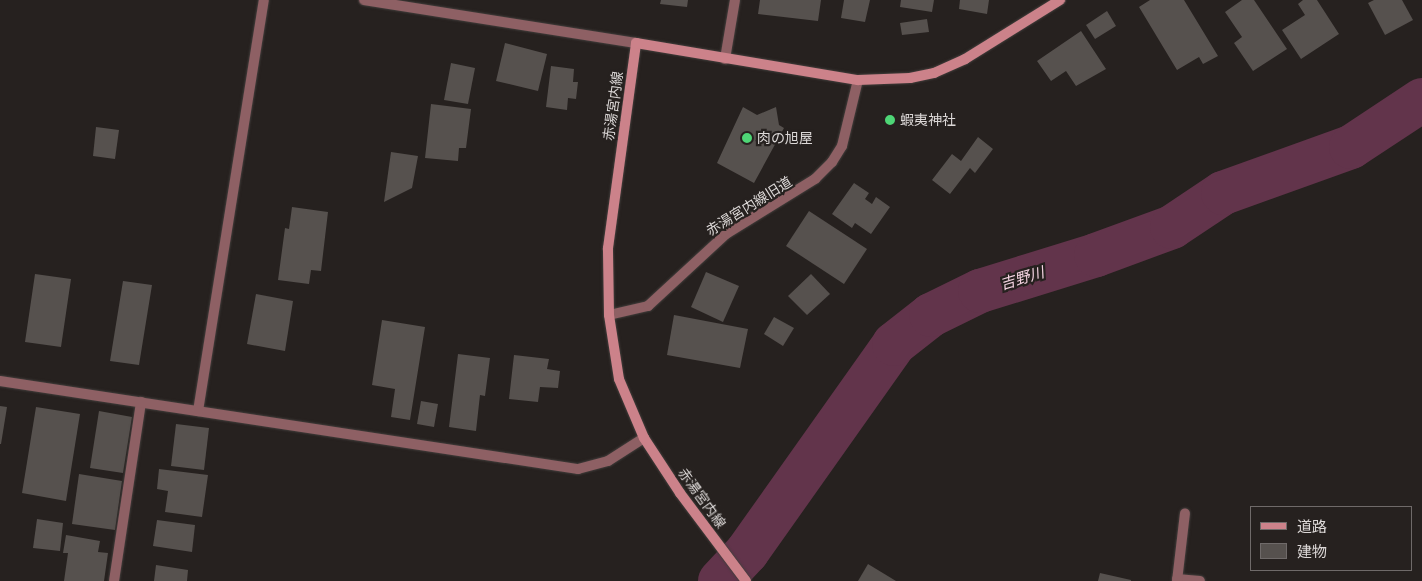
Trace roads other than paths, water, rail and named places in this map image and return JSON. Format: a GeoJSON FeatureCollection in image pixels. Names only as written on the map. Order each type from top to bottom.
{"type":"FeatureCollection","features":[{"type":"Feature","properties":{"kind":"main road"},"geometry":{"type":"LineString","coordinates":[[636,43],[858,80],[910,78],[934,73],[1009,34],[1060,0]]}},
{"type":"Feature","properties":{"kind":"main road","name":"赤湯宮内線"},"geometry":{"type":"LineString","coordinates":[[636,43],[608,248],[608,315],[619,379],[644,438],[680,493],[746,581]]}},
{"type":"Feature","properties":{"kind":"street"},"geometry":{"type":"LineString","coordinates":[[198,411],[264,0]]}},
{"type":"Feature","properties":{"kind":"street"},"geometry":{"type":"LineString","coordinates":[[364,0],[636,43]]}},
{"type":"Feature","properties":{"kind":"street"},"geometry":{"type":"LineString","coordinates":[[725,59],[735,0]]}},
{"type":"Feature","properties":{"kind":"street","name":"赤湯宮内線旧道"},"geometry":{"type":"LineString","coordinates":[[608,315],[648,306],[726,234],[815,179],[832,162],[842,146],[858,80]]}},
{"type":"Feature","properties":{"kind":"street"},"geometry":{"type":"LineString","coordinates":[[0,381],[578,469],[608,461],[644,438]]}},
{"type":"Feature","properties":{"kind":"street"},"geometry":{"type":"LineString","coordinates":[[114,581],[141,402]]}},
{"type":"Feature","properties":{"kind":"street"},"geometry":{"type":"LineString","coordinates":[[1185,513],[1177,580],[1200,581]]}},
{"type":"Feature","properties":{"kind":"waterway","name":"吉野川"},"geometry":{"type":"LineString","coordinates":[[720,581],[747,552],[894,344],[931,315],[980,291],[1096,255],[1172,227],[1223,193],[1351,147],[1422,100]]}},
{"type":"Feature","properties":{"kind":"place","name":"蝦夷神社"},"geometry":{"type":"Point","coordinates":[890,120]}},
{"type":"Feature","properties":{"kind":"place","name":"肉の旭屋"},"geometry":{"type":"Point","coordinates":[747,138]}}]}
